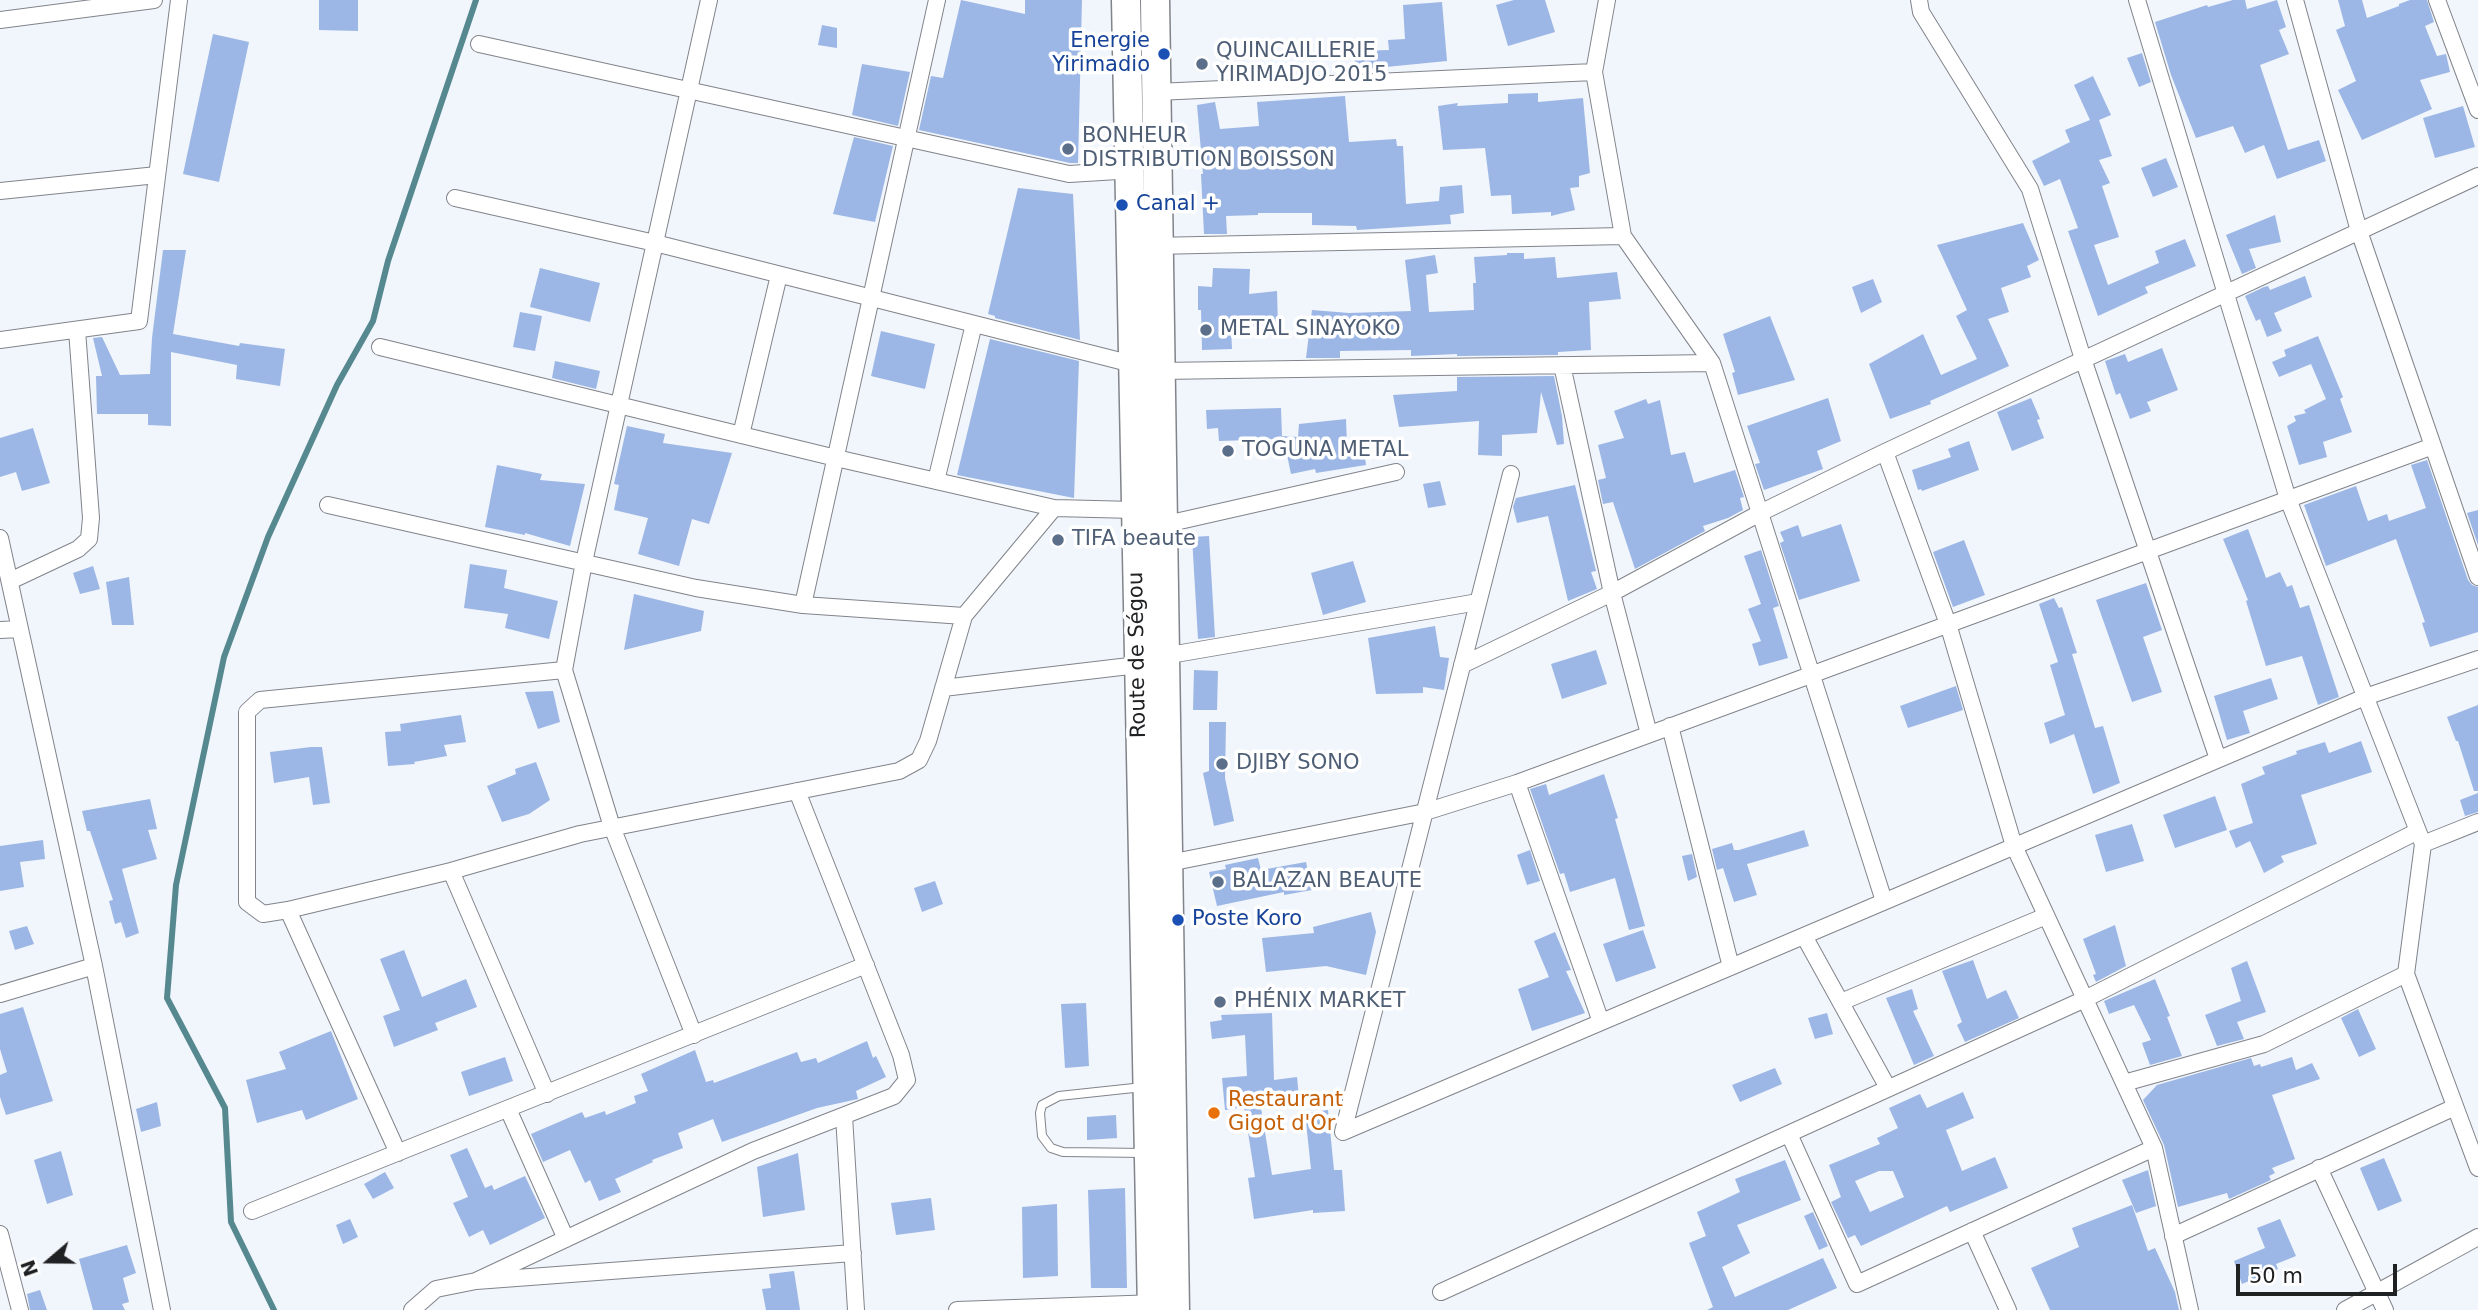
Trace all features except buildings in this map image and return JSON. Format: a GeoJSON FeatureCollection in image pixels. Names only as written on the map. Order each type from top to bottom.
{"type":"FeatureCollection","features":[{"type":"Feature","properties":{"kind":"highway","name":"Route de Ségou"},"geometry":{"type":"LineString","coordinates":[[1126,0],[1135,510],[1169,863],[1163,1306]]}},
{"type":"Feature","properties":{"kind":"highway","name":"Route de Ségou"},"geometry":{"type":"LineString","coordinates":[[1155,0],[1163,525],[1151,660],[1147,1087],[1149,1153],[1163,1306]]}},
{"type":"Feature","properties":{"kind":"street"},"geometry":{"type":"LineString","coordinates":[[0,20],[154,0]]}},
{"type":"Feature","properties":{"kind":"street"},"geometry":{"type":"LineString","coordinates":[[0,340],[139,321],[179,0]]}},
{"type":"Feature","properties":{"kind":"street"},"geometry":{"type":"LineString","coordinates":[[694,1035],[612,828],[564,670],[584,562],[709,0]]}},
{"type":"Feature","properties":{"kind":"street"},"geometry":{"type":"LineString","coordinates":[[803,605],[937,0]]}},
{"type":"Feature","properties":{"kind":"street"},"geometry":{"type":"LineString","coordinates":[[1606,0],[1594,72],[1623,236],[1712,363],[1884,901]]}},
{"type":"Feature","properties":{"kind":"street"},"geometry":{"type":"LineString","coordinates":[[1919,0],[1922,12],[2030,189],[2083,359],[2218,759]]}},
{"type":"Feature","properties":{"kind":"street"},"geometry":{"type":"LineString","coordinates":[[2137,0],[2288,499],[2420,838],[2406,974],[2476,1158]]}},
{"type":"Feature","properties":{"kind":"street"},"geometry":{"type":"LineString","coordinates":[[2295,0],[2359,231],[2478,577]]}},
{"type":"Feature","properties":{"kind":"street"},"geometry":{"type":"LineString","coordinates":[[2437,0],[2478,110]]}},
{"type":"Feature","properties":{"kind":"street"},"geometry":{"type":"LineString","coordinates":[[479,44],[1069,174],[1158,168]]}},
{"type":"Feature","properties":{"kind":"street"},"geometry":{"type":"LineString","coordinates":[[1157,92],[1594,72]]}},
{"type":"Feature","properties":{"kind":"street"},"geometry":{"type":"LineString","coordinates":[[0,191],[157,175]]}},
{"type":"Feature","properties":{"kind":"street"},"geometry":{"type":"LineString","coordinates":[[1462,665],[1612,593],[1760,513],[1885,452],[2478,176]]}},
{"type":"Feature","properties":{"kind":"street"},"geometry":{"type":"LineString","coordinates":[[454,198],[655,243],[1160,371],[1712,363]]}},
{"type":"Feature","properties":{"kind":"street"},"geometry":{"type":"LineString","coordinates":[[1129,246],[1623,236]]}},
{"type":"Feature","properties":{"kind":"street"},"geometry":{"type":"LineString","coordinates":[[741,435],[779,275]]}},
{"type":"Feature","properties":{"kind":"street"},"geometry":{"type":"LineString","coordinates":[[936,481],[974,324]]}},
{"type":"Feature","properties":{"kind":"street"},"geometry":{"type":"LineString","coordinates":[[9,581],[78,549],[89,539],[91,518],[77,330]]}},
{"type":"Feature","properties":{"kind":"street"},"geometry":{"type":"LineString","coordinates":[[380,346],[835,458],[1054,508],[1135,510]]}},
{"type":"Feature","properties":{"kind":"street"},"geometry":{"type":"LineString","coordinates":[[1562,365],[1612,593],[1649,734]]}},
{"type":"Feature","properties":{"kind":"street"},"geometry":{"type":"LineString","coordinates":[[1169,863],[1424,812],[1517,783],[2432,446]]}},
{"type":"Feature","properties":{"kind":"street"},"geometry":{"type":"LineString","coordinates":[[1885,452],[1948,624],[2014,846],[2154,1148],[2190,1310]]}},
{"type":"Feature","properties":{"kind":"street"},"geometry":{"type":"LineString","coordinates":[[1163,525],[1396,472]]}},
{"type":"Feature","properties":{"kind":"street"},"geometry":{"type":"LineString","coordinates":[[1511,474],[1343,1132],[2365,697],[2478,659]]}},
{"type":"Feature","properties":{"kind":"street"},"geometry":{"type":"LineString","coordinates":[[328,505],[696,587],[803,605],[964,616]]}},
{"type":"Feature","properties":{"kind":"street"},"geometry":{"type":"LineString","coordinates":[[564,670],[260,700],[247,712],[247,902],[263,914],[288,910],[451,870],[580,834],[899,771],[919,760],[928,741],[964,616],[1054,508]]}},
{"type":"Feature","properties":{"kind":"street"},"geometry":{"type":"LineString","coordinates":[[0,538],[94,966],[162,1310]]}},
{"type":"Feature","properties":{"kind":"street"},"geometry":{"type":"LineString","coordinates":[[943,688],[1151,660],[1478,602]]}},
{"type":"Feature","properties":{"kind":"street"},"geometry":{"type":"LineString","coordinates":[[0,630],[20,629]]}},
{"type":"Feature","properties":{"kind":"street"},"geometry":{"type":"LineString","coordinates":[[1670,726],[1731,967]]}},
{"type":"Feature","properties":{"kind":"street"},"geometry":{"type":"LineString","coordinates":[[1517,783],[1601,1022]]}},
{"type":"Feature","properties":{"kind":"street"},"geometry":{"type":"LineString","coordinates":[[476,1281],[753,1151],[894,1096],[907,1080],[901,1055],[797,791]]}},
{"type":"Feature","properties":{"kind":"street"},"geometry":{"type":"LineString","coordinates":[[1441,1292],[2085,999],[2420,838],[2478,822]]}},
{"type":"Feature","properties":{"kind":"street"},"geometry":{"type":"LineString","coordinates":[[451,870],[547,1094]]}},
{"type":"Feature","properties":{"kind":"street"},"geometry":{"type":"LineString","coordinates":[[288,910],[398,1153]]}},
{"type":"Feature","properties":{"kind":"street"},"geometry":{"type":"LineString","coordinates":[[1841,1002],[2046,916]]}},
{"type":"Feature","properties":{"kind":"street"},"geometry":{"type":"LineString","coordinates":[[1804,936],[1888,1088]]}},
{"type":"Feature","properties":{"kind":"street"},"geometry":{"type":"LineString","coordinates":[[251,1210],[508,1110],[866,965]]}},
{"type":"Feature","properties":{"kind":"street"},"geometry":{"type":"LineString","coordinates":[[0,994],[94,966]]}},
{"type":"Feature","properties":{"kind":"street"},"geometry":{"type":"LineString","coordinates":[[2124,1083],[2264,1044],[2406,974]]}},
{"type":"Feature","properties":{"kind":"street"},"geometry":{"type":"LineString","coordinates":[[2174,1236],[2455,1107]]}},
{"type":"Feature","properties":{"kind":"street"},"geometry":{"type":"LineString","coordinates":[[508,1110],[566,1239]]}},
{"type":"Feature","properties":{"kind":"street"},"geometry":{"type":"LineString","coordinates":[[844,1116],[856,1310]]}},
{"type":"Feature","properties":{"kind":"street"},"geometry":{"type":"LineString","coordinates":[[1789,1133],[1857,1284],[2154,1148]]}},
{"type":"Feature","properties":{"kind":"street"},"geometry":{"type":"LineString","coordinates":[[2319,1168],[2385,1310]]}},
{"type":"Feature","properties":{"kind":"street"},"geometry":{"type":"LineString","coordinates":[[1972,1231],[2008,1310]]}},
{"type":"Feature","properties":{"kind":"street"},"geometry":{"type":"LineString","coordinates":[[0,1234],[20,1310]]}},
{"type":"Feature","properties":{"kind":"street"},"geometry":{"type":"LineString","coordinates":[[2345,1310],[2478,1237]]}},
{"type":"Feature","properties":{"kind":"street"},"geometry":{"type":"LineString","coordinates":[[412,1310],[436,1289],[476,1281],[853,1253]]}},
{"type":"Feature","properties":{"kind":"street"},"geometry":{"type":"LineString","coordinates":[[957,1310],[1163,1306]]}},
{"type":"Feature","properties":{"kind":"lane"},"geometry":{"type":"LineString","coordinates":[[1147,1087],[1059,1096],[1042,1105],[1040,1113],[1042,1136],[1051,1148],[1063,1152],[1149,1153]]}},
{"type":"Feature","properties":{"kind":"waterway"},"geometry":{"type":"LineString","coordinates":[[274,1310],[231,1222],[225,1108],[167,998],[176,885],[224,657],[268,537],[337,385],[373,321],[388,261],[476,0]]}},
{"type":"Feature","properties":{"kind":"place","name":"Energie Yirimadio"},"geometry":{"type":"Point","coordinates":[1164,54]}},
{"type":"Feature","properties":{"kind":"place","name":"QUINCAILLERIE YIRIMADJO 2015"},"geometry":{"type":"Point","coordinates":[1202,64]}},
{"type":"Feature","properties":{"kind":"place","name":"BONHEUR DISTRIBUTION BOISSON"},"geometry":{"type":"Point","coordinates":[1068,149]}},
{"type":"Feature","properties":{"kind":"place","name":"Canal +"},"geometry":{"type":"Point","coordinates":[1122,205]}},
{"type":"Feature","properties":{"kind":"place","name":"METAL SINAYOKO"},"geometry":{"type":"Point","coordinates":[1206,330]}},
{"type":"Feature","properties":{"kind":"place","name":"TOGUNA METAL"},"geometry":{"type":"Point","coordinates":[1228,451]}},
{"type":"Feature","properties":{"kind":"place","name":"TIFA beaute"},"geometry":{"type":"Point","coordinates":[1058,540]}},
{"type":"Feature","properties":{"kind":"place","name":"DJIBY SONO"},"geometry":{"type":"Point","coordinates":[1222,764]}},
{"type":"Feature","properties":{"kind":"place","name":"BALAZAN BEAUTE"},"geometry":{"type":"Point","coordinates":[1218,882]}},
{"type":"Feature","properties":{"kind":"place","name":"Poste Koro"},"geometry":{"type":"Point","coordinates":[1178,920]}},
{"type":"Feature","properties":{"kind":"place","name":"PHÉNIX MARKET"},"geometry":{"type":"Point","coordinates":[1220,1002]}},
{"type":"Feature","properties":{"kind":"place","name":"Restaurant Gigot d'Or"},"geometry":{"type":"Point","coordinates":[1214,1113]}}]}
